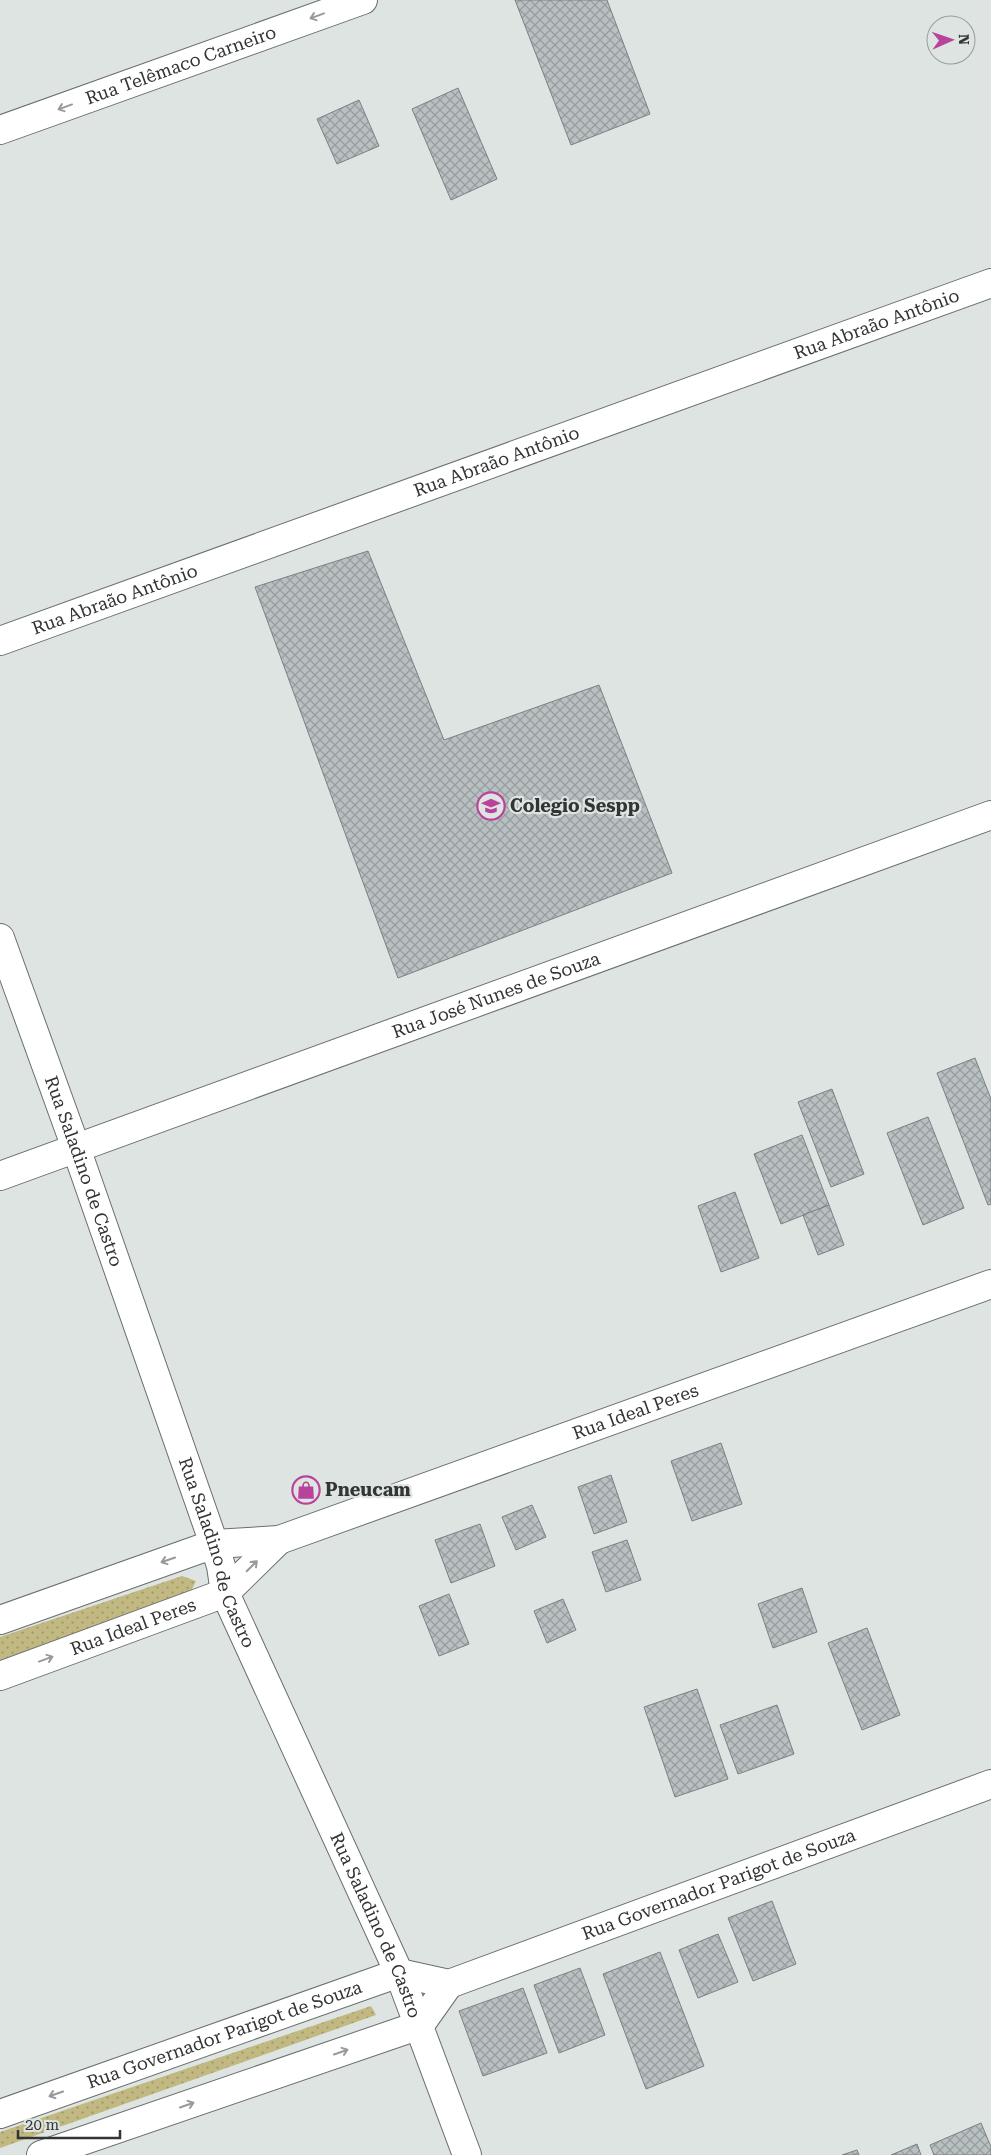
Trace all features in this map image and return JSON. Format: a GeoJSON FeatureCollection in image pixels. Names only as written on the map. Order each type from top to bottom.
{"type":"FeatureCollection","features":[{"type":"Feature","properties":{"kind":"street","name":"Rua Telêmaco Carneiro"},"geometry":{"type":"LineString","coordinates":[[0,130],[363,0]]}},
{"type":"Feature","properties":{"kind":"street","name":"Rua Abraão Antônio"},"geometry":{"type":"LineString","coordinates":[[0,641],[991,283]]}},
{"type":"Feature","properties":{"kind":"street","name":"Rua José Nunes de Souza"},"geometry":{"type":"LineString","coordinates":[[0,1176],[991,815]]}},
{"type":"Feature","properties":{"kind":"street","name":"Rua Saladino de Castro"},"geometry":{"type":"LineString","coordinates":[[0,938],[76,1148],[214,1544],[221,1566],[225,1593],[399,1973],[467,2155]]}},
{"type":"Feature","properties":{"kind":"street","name":"Rua Ideal Peres"},"geometry":{"type":"LineString","coordinates":[[0,1620],[214,1544],[279,1540],[991,1284]]}},
{"type":"Feature","properties":{"kind":"street","name":"Rua Ideal Peres"},"geometry":{"type":"LineString","coordinates":[[0,1676],[225,1593],[279,1540]]}},
{"type":"Feature","properties":{"kind":"street","name":"Rua Governador Parigot de Souza"},"geometry":{"type":"LineString","coordinates":[[449,1984],[991,1784]]}},
{"type":"Feature","properties":{"kind":"street"},"geometry":{"type":"LineString","coordinates":[[42,2155],[420,2025],[449,1984],[399,1973]]}},
{"type":"Feature","properties":{"kind":"street","name":"Rua Governador Parigot de Souza"},"geometry":{"type":"LineString","coordinates":[[0,2114],[399,1973]]}},
{"type":"Feature","properties":{"kind":"shaded area"},"geometry":{"type":"Polygon","coordinates":[[[182,1576],[196,1581],[189,1595],[0,1665],[0,1637],[182,1576]]]}},
{"type":"Feature","properties":{"kind":"shaded area"},"geometry":{"type":"Polygon","coordinates":[[[371,2006],[376,2015],[0,2148],[0,2132],[371,2006]]]}},
{"type":"Feature","properties":{"kind":"building"},"geometry":{"type":"Polygon","coordinates":[[[515,0],[607,0],[650,114],[571,145],[515,0]]]}},
{"type":"Feature","properties":{"kind":"building"},"geometry":{"type":"Polygon","coordinates":[[[458,88],[497,179],[451,200],[412,109],[458,88]]]}},
{"type":"Feature","properties":{"kind":"building"},"geometry":{"type":"Polygon","coordinates":[[[359,100],[379,146],[337,164],[317,119],[359,100]]]}},
{"type":"Feature","properties":{"kind":"building","name":"Colegio Sespp"},"geometry":{"type":"Polygon","coordinates":[[[368,551],[444,740],[599,685],[672,873],[398,978],[255,587],[368,551]]]}},
{"type":"Feature","properties":{"kind":"building"},"geometry":{"type":"Polygon","coordinates":[[[975,1058],[991,1099],[991,1204],[988,1205],[937,1073],[975,1058]]]}},
{"type":"Feature","properties":{"kind":"building"},"geometry":{"type":"Polygon","coordinates":[[[832,1089],[864,1174],[831,1187],[798,1102],[832,1089]]]}},
{"type":"Feature","properties":{"kind":"building"},"geometry":{"type":"Polygon","coordinates":[[[928,1117],[964,1208],[923,1225],[887,1133],[928,1117]]]}},
{"type":"Feature","properties":{"kind":"building"},"geometry":{"type":"Polygon","coordinates":[[[802,1135],[829,1205],[781,1224],[754,1154],[802,1135]]]}},
{"type":"Feature","properties":{"kind":"building"},"geometry":{"type":"Polygon","coordinates":[[[735,1192],[759,1258],[721,1272],[698,1206],[735,1192]]]}},
{"type":"Feature","properties":{"kind":"building"},"geometry":{"type":"Polygon","coordinates":[[[829,1205],[844,1245],[818,1255],[803,1215],[829,1205]]]}},
{"type":"Feature","properties":{"kind":"building"},"geometry":{"type":"Polygon","coordinates":[[[721,1443],[742,1504],[692,1521],[671,1461],[721,1443]]]}},
{"type":"Feature","properties":{"kind":"building"},"geometry":{"type":"Polygon","coordinates":[[[611,1475],[627,1522],[594,1534],[578,1487],[611,1475]]]}},
{"type":"Feature","properties":{"kind":"building"},"geometry":{"type":"Polygon","coordinates":[[[532,1505],[546,1537],[516,1550],[502,1517],[532,1505]]]}},
{"type":"Feature","properties":{"kind":"building"},"geometry":{"type":"Polygon","coordinates":[[[480,1524],[495,1566],[451,1583],[435,1540],[480,1524]]]}},
{"type":"Feature","properties":{"kind":"building"},"geometry":{"type":"Polygon","coordinates":[[[627,1540],[641,1580],[606,1592],[592,1552],[627,1540]]]}},
{"type":"Feature","properties":{"kind":"building"},"geometry":{"type":"Polygon","coordinates":[[[802,1588],[817,1632],[773,1648],[758,1604],[802,1588]]]}},
{"type":"Feature","properties":{"kind":"building"},"geometry":{"type":"Polygon","coordinates":[[[449,1594],[469,1644],[439,1656],[419,1606],[449,1594]]]}},
{"type":"Feature","properties":{"kind":"building"},"geometry":{"type":"Polygon","coordinates":[[[563,1599],[576,1630],[547,1643],[534,1611],[563,1599]]]}},
{"type":"Feature","properties":{"kind":"building"},"geometry":{"type":"Polygon","coordinates":[[[867,1628],[900,1715],[862,1730],[828,1643],[867,1628]]]}},
{"type":"Feature","properties":{"kind":"building"},"geometry":{"type":"Polygon","coordinates":[[[697,1689],[728,1779],[675,1797],[644,1707],[697,1689]]]}},
{"type":"Feature","properties":{"kind":"building"},"geometry":{"type":"Polygon","coordinates":[[[777,1705],[794,1754],[738,1774],[720,1725],[777,1705]]]}},
{"type":"Feature","properties":{"kind":"building"},"geometry":{"type":"Polygon","coordinates":[[[772,1901],[796,1964],[753,1981],[728,1918],[772,1901]]]}},
{"type":"Feature","properties":{"kind":"building"},"geometry":{"type":"Polygon","coordinates":[[[718,1934],[738,1982],[698,1998],[679,1950],[718,1934]]]}},
{"type":"Feature","properties":{"kind":"building"},"geometry":{"type":"Polygon","coordinates":[[[660,1952],[704,2066],[646,2089],[603,1974],[660,1952]]]}},
{"type":"Feature","properties":{"kind":"building"},"geometry":{"type":"Polygon","coordinates":[[[580,1968],[605,2035],[559,2053],[534,1985],[580,1968]]]}},
{"type":"Feature","properties":{"kind":"building"},"geometry":{"type":"Polygon","coordinates":[[[523,1988],[547,2053],[483,2076],[459,2011],[523,1988]]]}},
{"type":"Feature","properties":{"kind":"building"},"geometry":{"type":"Polygon","coordinates":[[[981,2123],[991,2147],[991,2155],[934,2155],[930,2145],[981,2123]]]}},
{"type":"Feature","properties":{"kind":"building"},"geometry":{"type":"Polygon","coordinates":[[[917,2144],[921,2155],[891,2155],[917,2144]]]}},
{"type":"Feature","properties":{"kind":"building"},"geometry":{"type":"Polygon","coordinates":[[[857,2150],[859,2155],[842,2155],[857,2150]]]}},
{"type":"Feature","properties":{"kind":"place","name":"Colegio Sespp"},"geometry":{"type":"Point","coordinates":[491,806]}},
{"type":"Feature","properties":{"kind":"place","name":"Pneucam"},"geometry":{"type":"Point","coordinates":[306,1490]}}]}
